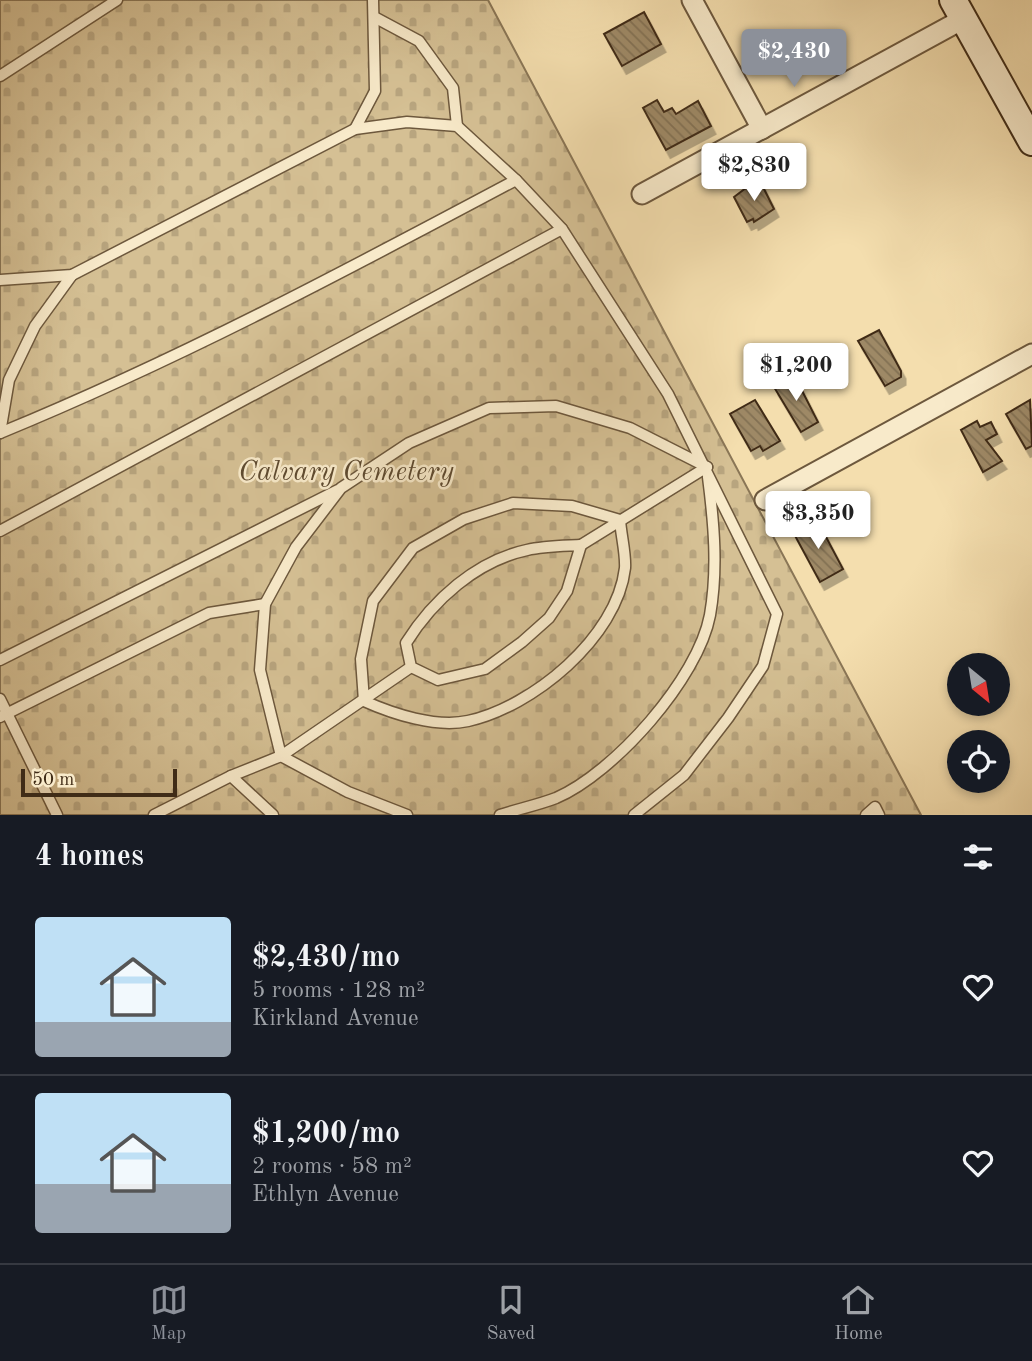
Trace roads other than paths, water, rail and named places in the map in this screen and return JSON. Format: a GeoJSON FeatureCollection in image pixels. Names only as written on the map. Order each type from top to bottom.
{"type":"FeatureCollection","features":[{"type":"Feature","properties":{"kind":"street"},"geometry":{"type":"LineString","coordinates":[[691,0],[762,129]]}},
{"type":"Feature","properties":{"kind":"street"},"geometry":{"type":"LineString","coordinates":[[642,194],[762,129],[959,9],[1032,142]]}},
{"type":"Feature","properties":{"kind":"street"},"geometry":{"type":"LineString","coordinates":[[765,500],[1032,354]]}},
{"type":"Feature","properties":{"kind":"lane"},"geometry":{"type":"LineString","coordinates":[[0,76],[117,0]]}},
{"type":"Feature","properties":{"kind":"lane"},"geometry":{"type":"LineString","coordinates":[[355,129],[375,91],[376,19],[373,0]]}},
{"type":"Feature","properties":{"kind":"lane"},"geometry":{"type":"LineString","coordinates":[[376,19],[419,41],[453,88],[457,126]]}},
{"type":"Feature","properties":{"kind":"lane"},"geometry":{"type":"LineString","coordinates":[[0,280],[72,275],[355,129],[407,122],[457,126],[516,180],[562,229],[668,394],[707,467],[778,614],[764,666],[728,718],[684,775],[634,815]]}},
{"type":"Feature","properties":{"kind":"lane"},"geometry":{"type":"LineString","coordinates":[[0,433],[78,401],[221,334],[516,180]]}},
{"type":"Feature","properties":{"kind":"lane"},"geometry":{"type":"LineString","coordinates":[[0,531],[562,229]]}},
{"type":"Feature","properties":{"kind":"lane"},"geometry":{"type":"LineString","coordinates":[[0,433],[9,380],[35,326],[72,275]]}},
{"type":"Feature","properties":{"kind":"lane"},"geometry":{"type":"LineString","coordinates":[[0,660],[341,488],[409,443],[489,408],[555,407],[630,428],[707,467]]}},
{"type":"Feature","properties":{"kind":"lane"},"geometry":{"type":"LineString","coordinates":[[411,667],[407,643],[421,620],[453,587],[487,565],[526,550],[581,545],[707,467]]}},
{"type":"Feature","properties":{"kind":"lane"},"geometry":{"type":"LineString","coordinates":[[500,815],[557,797],[609,762],[663,708],[693,663],[709,618],[716,562],[707,467]]}},
{"type":"Feature","properties":{"kind":"lane"},"geometry":{"type":"LineString","coordinates":[[341,488],[296,547],[265,604],[260,670],[281,756],[348,792],[407,815]]}},
{"type":"Feature","properties":{"kind":"lane"},"geometry":{"type":"LineString","coordinates":[[364,701],[361,659],[373,601],[413,548],[464,519],[513,503],[572,506],[620,520]]}},
{"type":"Feature","properties":{"kind":"lane"},"geometry":{"type":"LineString","coordinates":[[364,701],[402,718],[466,722],[515,704],[572,664],[608,617],[625,569],[620,520]]}},
{"type":"Feature","properties":{"kind":"lane"},"geometry":{"type":"LineString","coordinates":[[411,667],[438,680],[485,669],[549,618],[567,591],[581,545]]}},
{"type":"Feature","properties":{"kind":"lane"},"geometry":{"type":"LineString","coordinates":[[4,715],[209,613],[265,604]]}},
{"type":"Feature","properties":{"kind":"lane"},"geometry":{"type":"LineString","coordinates":[[154,815],[231,776],[281,756],[411,667]]}},
{"type":"Feature","properties":{"kind":"lane"},"geometry":{"type":"LineString","coordinates":[[0,699],[4,715],[57,815]]}},
{"type":"Feature","properties":{"kind":"lane"},"geometry":{"type":"LineString","coordinates":[[231,776],[272,815]]}},
{"type":"Feature","properties":{"kind":"lane"},"geometry":{"type":"LineString","coordinates":[[866,815],[875,807],[879,815]]}},
{"type":"Feature","properties":{"kind":"park label","name":"Calvary Cemetery"},"geometry":{"type":"Point","coordinates":[346,470]}}]}
